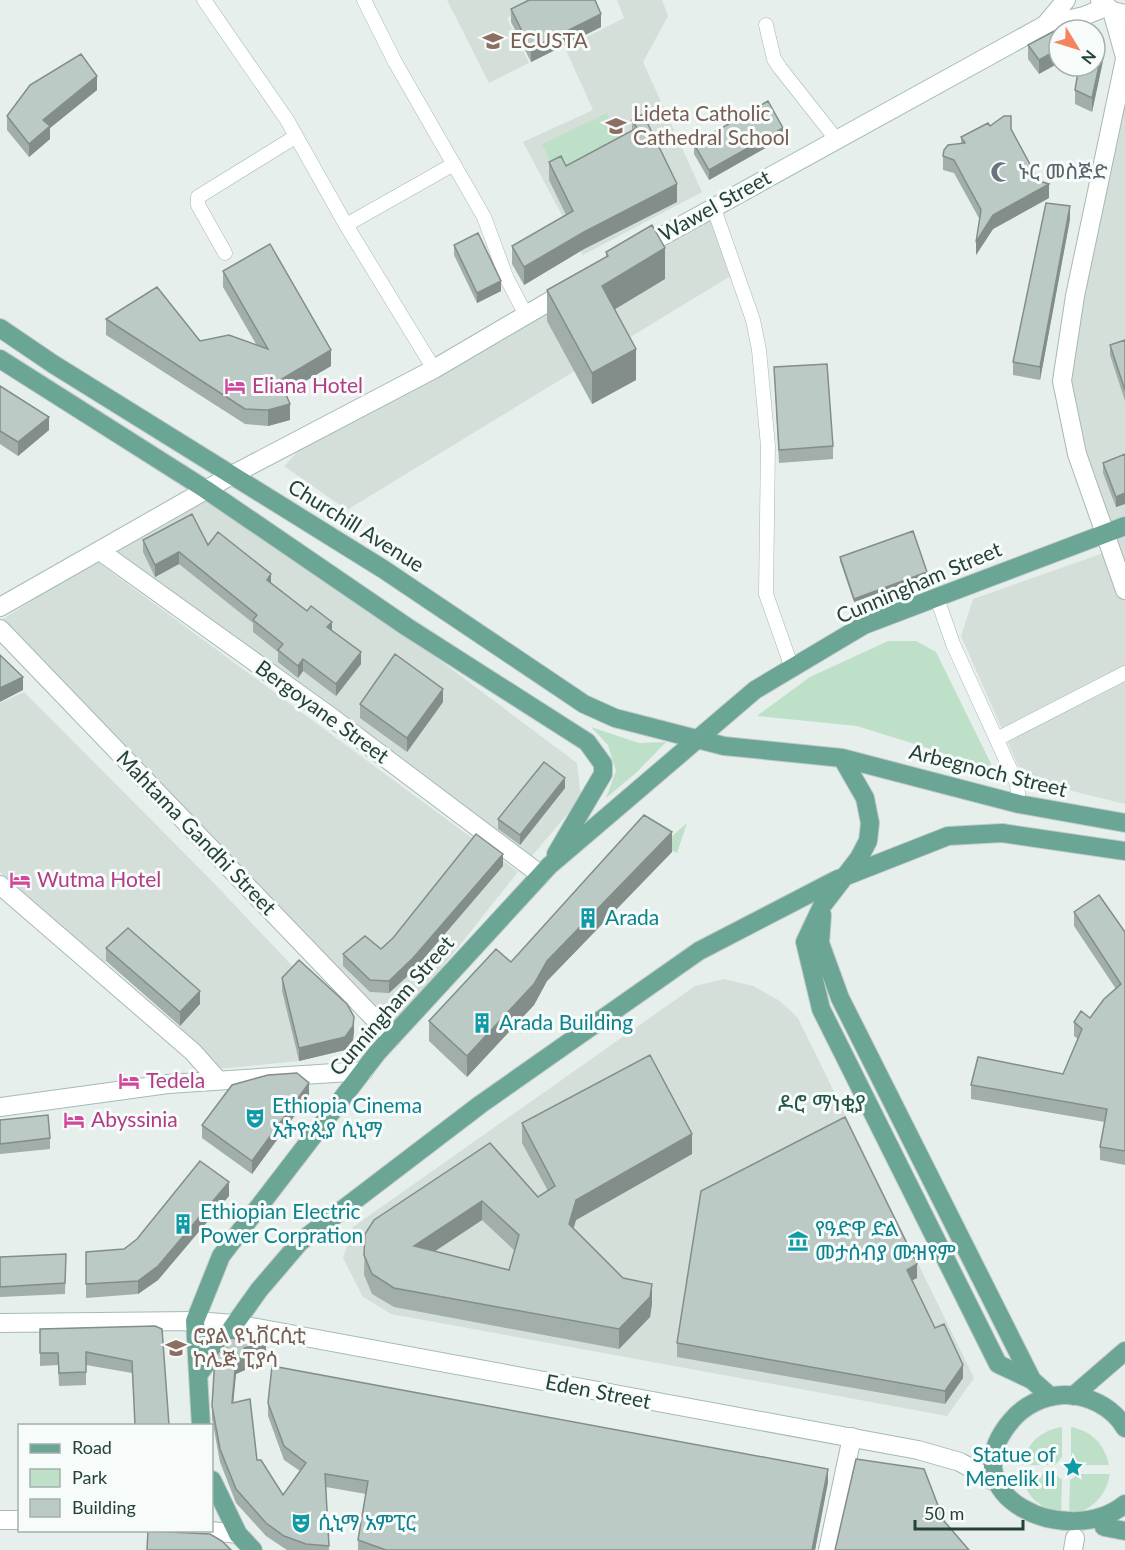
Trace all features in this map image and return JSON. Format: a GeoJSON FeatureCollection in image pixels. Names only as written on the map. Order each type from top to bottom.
{"type":"FeatureCollection","features":[{"type":"Feature","properties":{"kind":"main road","name":"Wawel Street"},"geometry":{"type":"LineString","coordinates":[[625,257],[713,206],[1045,25],[1066,0]]}},
{"type":"Feature","properties":{"kind":"main road"},"geometry":{"type":"LineString","coordinates":[[1045,25],[1111,8],[1125,58],[1075,296],[1062,381],[1077,454],[1125,590]]}},
{"type":"Feature","properties":{"kind":"main road"},"geometry":{"type":"LineString","coordinates":[[0,607],[205,489],[434,369],[585,280]]}},
{"type":"Feature","properties":{"kind":"main road","name":"Churchill Avenue"},"geometry":{"type":"LineString","coordinates":[[0,328],[428,598],[584,704],[627,722],[724,746],[842,758]]}},
{"type":"Feature","properties":{"kind":"main road"},"geometry":{"type":"LineString","coordinates":[[0,359],[205,489]]}},
{"type":"Feature","properties":{"kind":"main road","name":"Cunningham Street"},"geometry":{"type":"LineString","coordinates":[[205,489],[407,627],[581,737],[597,752],[603,764],[603,774],[597,788],[545,871]]}},
{"type":"Feature","properties":{"kind":"main road","name":"Cunningham Street"},"geometry":{"type":"LineString","coordinates":[[201,1424],[200,1374],[195,1321],[221,1256],[392,1037],[545,871],[755,690],[864,626],[1125,526]]}},
{"type":"Feature","properties":{"kind":"main road","name":"Bergoyane Street"},"geometry":{"type":"LineString","coordinates":[[100,551],[545,871]]}},
{"type":"Feature","properties":{"kind":"main road","name":"Mahtama Gandhi Street"},"geometry":{"type":"LineString","coordinates":[[0,629],[392,1037]]}},
{"type":"Feature","properties":{"kind":"main road"},"geometry":{"type":"LineString","coordinates":[[842,758],[865,798],[870,823],[868,841],[848,874],[822,906],[820,943],[840,998],[1032,1380],[1051,1397]]}},
{"type":"Feature","properties":{"kind":"main road","name":"Arbegnoch Street"},"geometry":{"type":"LineString","coordinates":[[842,758],[1019,804],[1125,823]]}},
{"type":"Feature","properties":{"kind":"main road"},"geometry":{"type":"LineString","coordinates":[[200,1374],[259,1290],[300,1242],[482,1104],[699,951],[848,874],[948,836],[1002,833],[1125,850]]}},
{"type":"Feature","properties":{"kind":"main road"},"geometry":{"type":"LineString","coordinates":[[0,885],[193,1052],[217,1079]]}},
{"type":"Feature","properties":{"kind":"main road"},"geometry":{"type":"LineString","coordinates":[[0,1107],[217,1079],[364,1071]]}},
{"type":"Feature","properties":{"kind":"main road","name":"Eden Street"},"geometry":{"type":"LineString","coordinates":[[0,1323],[195,1321],[235,1324],[852,1437],[942,1456],[960,1462],[995,1482]]}},
{"type":"Feature","properties":{"kind":"main road"},"geometry":{"type":"LineString","coordinates":[[1073,1396],[1125,1351]]}},
{"type":"Feature","properties":{"kind":"main road"},"geometry":{"type":"LineString","coordinates":[[1124,1423],[1100,1405],[1073,1396],[1051,1397],[1032,1403],[1015,1415],[1005,1427],[993,1459],[995,1482],[1001,1500],[1013,1516],[1028,1529],[1064,1541],[1104,1527],[1125,1504]]}},
{"type":"Feature","properties":{"kind":"main road"},"geometry":{"type":"LineString","coordinates":[[828,1550],[852,1437]]}},
{"type":"Feature","properties":{"kind":"main road"},"geometry":{"type":"LineString","coordinates":[[213,1482],[238,1534],[254,1550]]}},
{"type":"Feature","properties":{"kind":"main road"},"geometry":{"type":"LineString","coordinates":[[0,1521],[18,1520]]}},
{"type":"Feature","properties":{"kind":"main road"},"geometry":{"type":"LineString","coordinates":[[1104,1527],[1125,1531]]}},
{"type":"Feature","properties":{"kind":"main road"},"geometry":{"type":"LineString","coordinates":[[213,1531],[238,1534]]}},
{"type":"Feature","properties":{"kind":"street"},"geometry":{"type":"LineString","coordinates":[[204,0],[287,120],[346,225],[434,369]]}},
{"type":"Feature","properties":{"kind":"street"},"geometry":{"type":"LineString","coordinates":[[364,0],[484,217],[507,279],[526,315]]}},
{"type":"Feature","properties":{"kind":"street"},"geometry":{"type":"LineString","coordinates":[[766,25],[774,59],[836,139]]}},
{"type":"Feature","properties":{"kind":"street"},"geometry":{"type":"LineString","coordinates":[[225,253],[198,205],[198,197],[295,137]]}},
{"type":"Feature","properties":{"kind":"street"},"geometry":{"type":"LineString","coordinates":[[346,225],[454,164]]}},
{"type":"Feature","properties":{"kind":"street"},"geometry":{"type":"LineString","coordinates":[[713,206],[753,320],[759,350],[768,446],[766,594],[792,668]]}},
{"type":"Feature","properties":{"kind":"street"},"geometry":{"type":"LineString","coordinates":[[936,598],[953,644],[1017,784],[1019,804]]}},
{"type":"Feature","properties":{"kind":"street"},"geometry":{"type":"LineString","coordinates":[[997,739],[1125,673]]}},
{"type":"Feature","properties":{"kind":"shaded area","name":"ECUSTA"},"geometry":{"type":"Polygon","coordinates":[[[447,0],[544,0],[507,18],[529,63],[489,83],[447,0]]]}},
{"type":"Feature","properties":{"kind":"shaded area","name":"Lideta Catholic Cathedral School"},"geometry":{"type":"Polygon","coordinates":[[[617,0],[662,0],[668,16],[643,62],[702,192],[583,255],[523,142],[593,110],[565,48],[624,18],[617,0]]]}},
{"type":"Feature","properties":{"kind":"shaded area"},"geometry":{"type":"Polygon","coordinates":[[[1125,75],[1125,804],[1024,779],[961,636],[973,599],[1112,550],[1064,384],[1125,75]]]}},
{"type":"Feature","properties":{"kind":"shaded area"},"geometry":{"type":"Polygon","coordinates":[[[715,201],[742,269],[347,510],[284,466],[313,436],[715,201]]]}},
{"type":"Feature","properties":{"kind":"shaded area"},"geometry":{"type":"Polygon","coordinates":[[[209,496],[307,561],[577,763],[581,798],[526,863],[105,555],[209,496]]]}},
{"type":"Feature","properties":{"kind":"shaded area"},"geometry":{"type":"Polygon","coordinates":[[[95,560],[518,872],[389,1034],[0,621],[95,560]]]}},
{"type":"Feature","properties":{"kind":"shaded area"},"geometry":{"type":"Polygon","coordinates":[[[24,692],[211,880],[299,973],[282,991],[299,1061],[219,1069],[178,1028],[200,1005],[128,941],[104,963],[0,872],[0,703],[24,692]]]}},
{"type":"Feature","properties":{"kind":"shaded area"},"geometry":{"type":"Polygon","coordinates":[[[724,979],[753,986],[780,1001],[798,1018],[974,1378],[947,1416],[391,1314],[363,1297],[343,1258],[353,1227],[695,986],[724,979]]]}},
{"type":"Feature","properties":{"kind":"green space"},"geometry":{"type":"Polygon","coordinates":[[[607,113],[621,143],[556,174],[542,144],[607,113]]]}},
{"type":"Feature","properties":{"kind":"green space"},"geometry":{"type":"Polygon","coordinates":[[[888,641],[916,641],[936,652],[996,774],[937,751],[857,726],[757,716],[810,677],[888,641]]]}},
{"type":"Feature","properties":{"kind":"green space"},"geometry":{"type":"Polygon","coordinates":[[[591,727],[639,743],[666,742],[637,772],[606,798],[616,771],[608,745],[591,727]]]}},
{"type":"Feature","properties":{"kind":"green space"},"geometry":{"type":"Polygon","coordinates":[[[687,823],[677,853],[661,846],[687,823]]]}},
{"type":"Feature","properties":{"kind":"green space"},"geometry":{"type":"Polygon","coordinates":[[[1062,1427],[1062,1457],[1055,1465],[1022,1465],[1027,1451],[1036,1439],[1047,1431],[1062,1427]]]}},
{"type":"Feature","properties":{"kind":"green space"},"geometry":{"type":"Polygon","coordinates":[[[1071,1427],[1085,1432],[1101,1445],[1109,1465],[1079,1465],[1071,1457],[1071,1427]]]}},
{"type":"Feature","properties":{"kind":"green space"},"geometry":{"type":"Polygon","coordinates":[[[1022,1474],[1055,1474],[1062,1480],[1061,1515],[1046,1508],[1030,1495],[1022,1474]]]}},
{"type":"Feature","properties":{"kind":"green space"},"geometry":{"type":"Polygon","coordinates":[[[1078,1474],[1110,1474],[1105,1489],[1097,1501],[1085,1510],[1069,1515],[1070,1480],[1078,1474]]]}},
{"type":"Feature","properties":{"kind":"building"},"geometry":{"type":"Polygon","coordinates":[[[529,0],[595,0],[601,14],[531,49],[511,9],[529,0]]]}},
{"type":"Feature","properties":{"kind":"building"},"geometry":{"type":"Polygon","coordinates":[[[1047,35],[1047,56],[1039,60],[1028,45],[1047,35]]]}},
{"type":"Feature","properties":{"kind":"building"},"geometry":{"type":"Polygon","coordinates":[[[81,54],[97,76],[43,120],[50,126],[29,144],[7,116],[30,85],[81,54]]]}},
{"type":"Feature","properties":{"kind":"building"},"geometry":{"type":"Polygon","coordinates":[[[1077,78],[1096,78],[1092,98],[1075,90],[1077,78]]]}},
{"type":"Feature","properties":{"kind":"building"},"geometry":{"type":"Polygon","coordinates":[[[768,101],[783,128],[709,170],[694,144],[768,101]]]}},
{"type":"Feature","properties":{"kind":"building"},"geometry":{"type":"Polygon","coordinates":[[[643,114],[677,184],[584,232],[524,267],[512,246],[573,211],[549,162],[561,156],[566,166],[637,128],[632,120],[643,114]]]}},
{"type":"Feature","properties":{"kind":"building"},"geometry":{"type":"Polygon","coordinates":[[[1004,116],[1011,116],[1011,129],[1039,181],[1049,184],[993,215],[976,242],[981,210],[954,160],[943,156],[944,150],[948,145],[965,143],[961,137],[988,123],[990,126],[1004,116]]]}},
{"type":"Feature","properties":{"kind":"building"},"geometry":{"type":"Polygon","coordinates":[[[1046,203],[1070,206],[1040,367],[1013,362],[1046,203]]]}},
{"type":"Feature","properties":{"kind":"building"},"geometry":{"type":"Polygon","coordinates":[[[652,225],[665,248],[602,286],[636,349],[592,373],[547,290],[608,256],[606,252],[652,225]]]}},
{"type":"Feature","properties":{"kind":"building"},"geometry":{"type":"Polygon","coordinates":[[[478,233],[501,281],[477,293],[454,245],[478,233]]]}},
{"type":"Feature","properties":{"kind":"building"},"geometry":{"type":"Polygon","coordinates":[[[270,244],[331,350],[280,380],[290,404],[268,410],[245,409],[106,319],[157,287],[200,341],[229,335],[268,349],[223,271],[270,244]]]}},
{"type":"Feature","properties":{"kind":"building"},"geometry":{"type":"Polygon","coordinates":[[[1125,340],[1125,390],[1110,345],[1125,340]]]}},
{"type":"Feature","properties":{"kind":"building"},"geometry":{"type":"Polygon","coordinates":[[[827,364],[833,446],[779,450],[774,367],[827,364]]]}},
{"type":"Feature","properties":{"kind":"building"},"geometry":{"type":"Polygon","coordinates":[[[0,386],[49,417],[18,442],[0,431],[0,386]]]}},
{"type":"Feature","properties":{"kind":"building"},"geometry":{"type":"Polygon","coordinates":[[[1125,454],[1125,493],[1116,497],[1103,463],[1125,454]]]}},
{"type":"Feature","properties":{"kind":"building"},"geometry":{"type":"Polygon","coordinates":[[[192,514],[208,545],[218,532],[271,574],[267,580],[307,611],[311,606],[332,622],[327,627],[361,652],[336,684],[303,659],[298,666],[278,650],[283,644],[253,620],[257,615],[179,552],[155,565],[143,540],[192,514]]]}},
{"type":"Feature","properties":{"kind":"building"},"geometry":{"type":"Polygon","coordinates":[[[913,531],[927,572],[854,599],[840,557],[913,531]]]}},
{"type":"Feature","properties":{"kind":"building"},"geometry":{"type":"Polygon","coordinates":[[[395,654],[443,689],[407,738],[360,704],[395,654]]]}},
{"type":"Feature","properties":{"kind":"building"},"geometry":{"type":"Polygon","coordinates":[[[0,655],[23,677],[0,688],[0,655]]]}},
{"type":"Feature","properties":{"kind":"building"},"geometry":{"type":"Polygon","coordinates":[[[544,762],[565,778],[520,835],[498,819],[544,762]]]}},
{"type":"Feature","properties":{"kind":"building"},"geometry":{"type":"Polygon","coordinates":[[[644,815],[672,832],[547,961],[534,984],[467,1056],[429,1021],[496,949],[511,962],[644,815]]]}},
{"type":"Feature","properties":{"kind":"building"},"geometry":{"type":"Polygon","coordinates":[[[476,834],[503,854],[413,958],[389,981],[370,980],[343,954],[365,936],[381,949],[393,938],[476,834]]]}},
{"type":"Feature","properties":{"kind":"building"},"geometry":{"type":"Polygon","coordinates":[[[1099,895],[1125,932],[1125,1151],[1100,1147],[1107,1109],[971,1085],[978,1057],[1063,1074],[1082,1029],[1074,1022],[1081,1011],[1090,1018],[1104,999],[1121,984],[1074,912],[1099,895]]]}},
{"type":"Feature","properties":{"kind":"building"},"geometry":{"type":"Polygon","coordinates":[[[128,928],[200,991],[180,1012],[106,948],[128,928]]]}},
{"type":"Feature","properties":{"kind":"building"},"geometry":{"type":"Polygon","coordinates":[[[299,960],[347,1004],[354,1017],[353,1026],[345,1037],[299,1048],[282,978],[299,960]]]}},
{"type":"Feature","properties":{"kind":"building"},"geometry":{"type":"Polygon","coordinates":[[[650,1055],[692,1134],[576,1200],[569,1224],[623,1278],[652,1284],[650,1297],[619,1329],[394,1288],[372,1274],[364,1255],[365,1234],[374,1220],[490,1143],[538,1197],[555,1186],[522,1123],[650,1055]],[[482,1201],[414,1246],[509,1270],[519,1235],[482,1201]]]}},
{"type":"Feature","properties":{"kind":"building","name":"Ethiopia Cinema ኢትዮጲያ ሲኒማ"},"geometry":{"type":"Polygon","coordinates":[[[297,1073],[309,1083],[252,1161],[202,1125],[232,1085],[268,1075],[297,1073]]]}},
{"type":"Feature","properties":{"kind":"building"},"geometry":{"type":"Polygon","coordinates":[[[48,1115],[50,1138],[0,1144],[0,1120],[48,1115]]]}},
{"type":"Feature","properties":{"kind":"building","name":"የዓድዋ ድል መታሰብያ ሙዝየም"},"geometry":{"type":"Polygon","coordinates":[[[845,1117],[917,1264],[907,1270],[935,1328],[944,1324],[963,1365],[945,1391],[677,1343],[701,1191],[845,1117]]]}},
{"type":"Feature","properties":{"kind":"building","name":"Ethiopian Electric Power Corpration"},"geometry":{"type":"Polygon","coordinates":[[[200,1161],[229,1182],[158,1266],[138,1281],[86,1284],[86,1252],[124,1249],[137,1239],[200,1161]]]}},
{"type":"Feature","properties":{"kind":"building"},"geometry":{"type":"Polygon","coordinates":[[[66,1254],[65,1283],[0,1287],[0,1257],[66,1254]]]}},
{"type":"Feature","properties":{"kind":"building"},"geometry":{"type":"Polygon","coordinates":[[[155,1326],[162,1329],[169,1424],[135,1424],[132,1361],[86,1352],[86,1372],[59,1373],[58,1353],[40,1353],[40,1329],[155,1326]]]}},
{"type":"Feature","properties":{"kind":"building"},"geometry":{"type":"Polygon","coordinates":[[[229,1338],[266,1341],[244,1348],[245,1356],[236,1360],[232,1403],[250,1399],[257,1460],[261,1460],[283,1495],[306,1463],[284,1446],[268,1403],[272,1366],[828,1469],[812,1550],[386,1550],[358,1540],[368,1481],[325,1474],[329,1546],[306,1544],[284,1536],[266,1523],[236,1489],[220,1449],[212,1406],[215,1357],[229,1338]]]}},
{"type":"Feature","properties":{"kind":"building"},"geometry":{"type":"Polygon","coordinates":[[[856,1459],[924,1469],[944,1521],[969,1550],[835,1550],[856,1459]]]}},
{"type":"Feature","properties":{"kind":"building"},"geometry":{"type":"Polygon","coordinates":[[[148,1532],[169,1532],[210,1534],[231,1550],[147,1550],[148,1532]]]}},
{"type":"Feature","properties":{"kind":"place","name":"ECUSTA"},"geometry":{"type":"Point","coordinates":[493,41]}},
{"type":"Feature","properties":{"kind":"place","name":"Lideta Catholic Cathedral School"},"geometry":{"type":"Point","coordinates":[616,126]}},
{"type":"Feature","properties":{"kind":"place","name":"ኑር መስጅድ"},"geometry":{"type":"Point","coordinates":[1001,172]}},
{"type":"Feature","properties":{"kind":"place","name":"Eliana Hotel"},"geometry":{"type":"Point","coordinates":[235,386]}},
{"type":"Feature","properties":{"kind":"place","name":"Wutma Hotel"},"geometry":{"type":"Point","coordinates":[20,880]}},
{"type":"Feature","properties":{"kind":"place","name":"Arada"},"geometry":{"type":"Point","coordinates":[588,918]}},
{"type":"Feature","properties":{"kind":"place","name":"Arada Building"},"geometry":{"type":"Point","coordinates":[482,1023]}},
{"type":"Feature","properties":{"kind":"place","name":"Tedela"},"geometry":{"type":"Point","coordinates":[129,1081]}},
{"type":"Feature","properties":{"kind":"place","name":"Ethiopia Cinema ኢትዮጲያ ሲኒማ"},"geometry":{"type":"Point","coordinates":[255,1118]}},
{"type":"Feature","properties":{"kind":"place","name":"Abyssinia"},"geometry":{"type":"Point","coordinates":[74,1120]}},
{"type":"Feature","properties":{"kind":"place","name":"Ethiopian Electric Power Corpration"},"geometry":{"type":"Point","coordinates":[183,1224]}},
{"type":"Feature","properties":{"kind":"place","name":"የዓድዋ ድል መታሰብያ ሙዝየም"},"geometry":{"type":"Point","coordinates":[798,1241]}},
{"type":"Feature","properties":{"kind":"place","name":"ሮያል ዩኒቨርሲቲ ኮሌጅ ፒያሳ"},"geometry":{"type":"Point","coordinates":[176,1348]}},
{"type":"Feature","properties":{"kind":"place","name":"Statue of Menelik II"},"geometry":{"type":"Point","coordinates":[1073,1467]}},
{"type":"Feature","properties":{"kind":"place","name":"ሲኒማ አምፒር"},"geometry":{"type":"Point","coordinates":[301,1523]}},
{"type":"Feature","properties":{"kind":"district","name":"ዶሮ ማነቂያ"},"geometry":{"type":"Point","coordinates":[822,1103]}}]}
